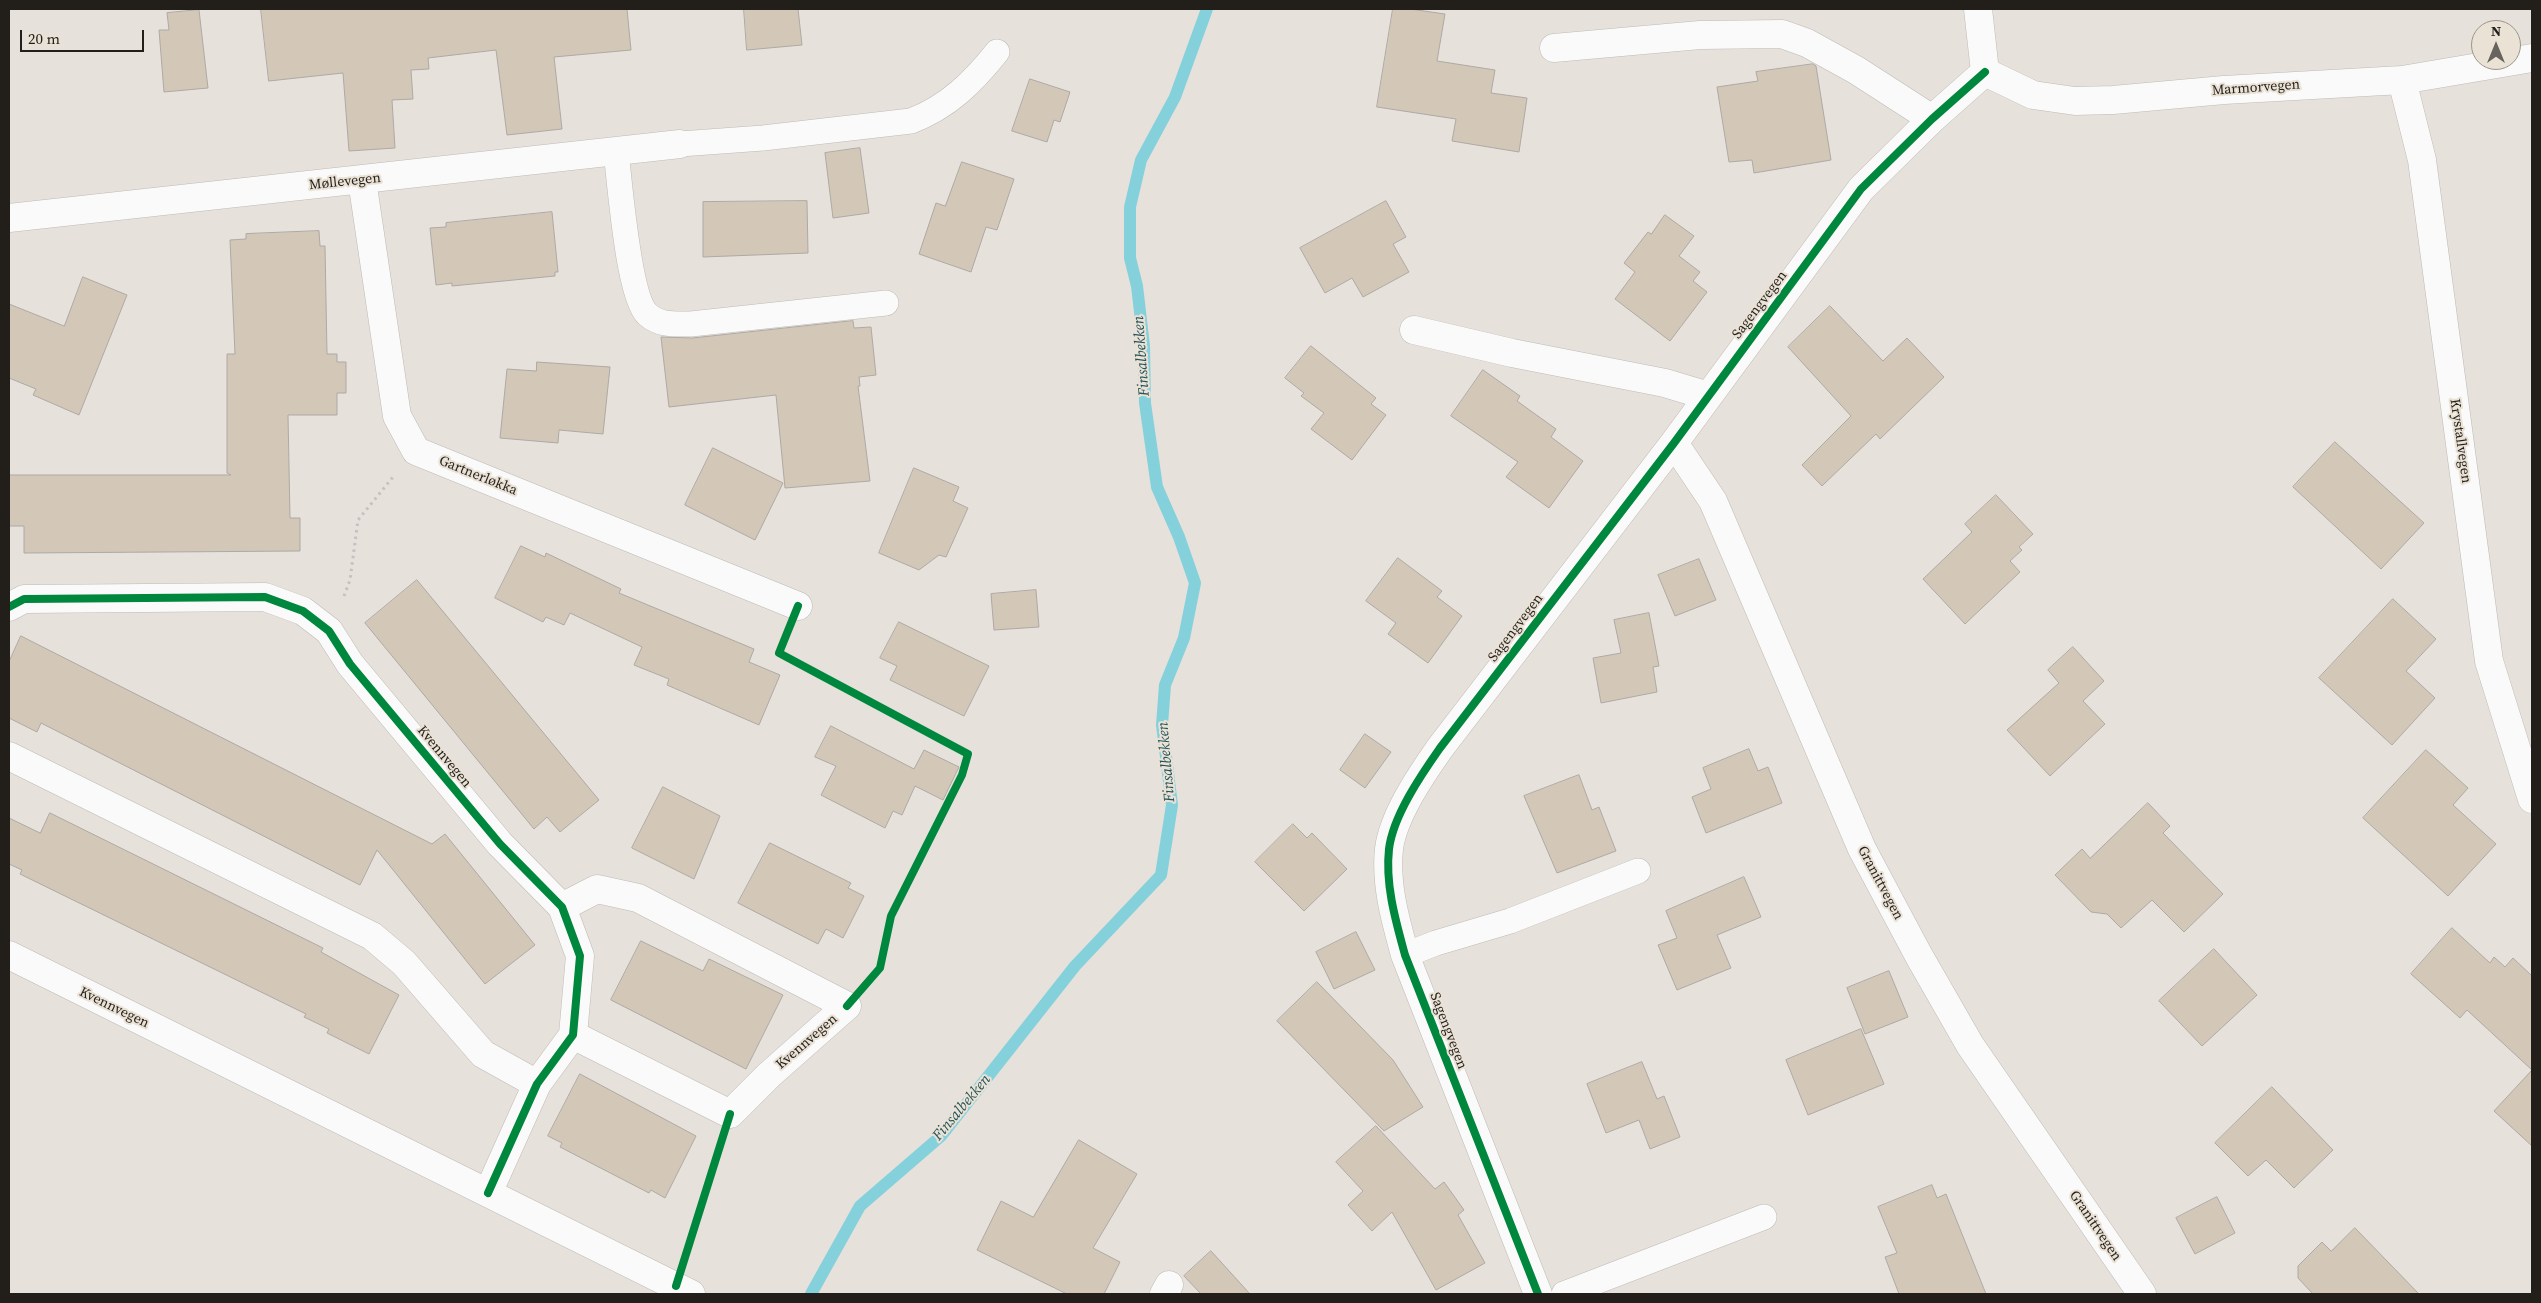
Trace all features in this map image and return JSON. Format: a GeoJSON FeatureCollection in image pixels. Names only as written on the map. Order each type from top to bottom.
{"type":"FeatureCollection","features":[{"type":"Feature","properties":{"kind":"street"},"geometry":{"type":"LineString","coordinates":[[1978,9],[1985,72]]}},
{"type":"Feature","properties":{"kind":"street"},"geometry":{"type":"LineString","coordinates":[[1554,48],[1700,35],[1782,34],[1807,43],[1856,70],[1932,120]]}},
{"type":"Feature","properties":{"kind":"street","name":"Marmorvegen"},"geometry":{"type":"LineString","coordinates":[[1985,72],[2033,95],[2075,101],[2402,80],[2532,58]]}},
{"type":"Feature","properties":{"kind":"street","name":"Sagengvegen"},"geometry":{"type":"LineString","coordinates":[[1538,1294],[1405,955],[1395,919],[1389,881],[1389,849],[1400,815],[1416,784],[1446,740],[1674,442],[1861,189],[1985,72]]}},
{"type":"Feature","properties":{"kind":"street","name":"Krystallvegen"},"geometry":{"type":"LineString","coordinates":[[2402,80],[2422,160],[2489,661],[2532,799]]}},
{"type":"Feature","properties":{"kind":"street","name":"Møllevegen"},"geometry":{"type":"LineString","coordinates":[[9,218],[680,144]]}},
{"type":"Feature","properties":{"kind":"street"},"geometry":{"type":"LineString","coordinates":[[362,180],[397,416],[416,451]]}},
{"type":"Feature","properties":{"kind":"street"},"geometry":{"type":"LineString","coordinates":[[1414,330],[1512,353],[1665,383],[1708,396]]}},
{"type":"Feature","properties":{"kind":"street","name":"Granittvegen"},"geometry":{"type":"LineString","coordinates":[[1674,442],[1713,501],[1862,849],[1919,956],[1970,1045],[2142,1294]]}},
{"type":"Feature","properties":{"kind":"street","name":"Gartnerløkka"},"geometry":{"type":"LineString","coordinates":[[416,451],[798,606]]}},
{"type":"Feature","properties":{"kind":"street","name":"Kvennvegen"},"geometry":{"type":"LineString","coordinates":[[9,607],[24,599],[265,598],[303,611],[329,631],[350,664],[500,844],[562,907],[580,956],[573,1035],[730,1114],[847,1006],[638,898],[597,889],[562,907]]}},
{"type":"Feature","properties":{"kind":"street"},"geometry":{"type":"LineString","coordinates":[[9,756],[372,936],[404,963],[483,1054],[537,1084]]}},
{"type":"Feature","properties":{"kind":"street","name":"Kvennvegen"},"geometry":{"type":"LineString","coordinates":[[9,955],[691,1294]]}},
{"type":"Feature","properties":{"kind":"street"},"geometry":{"type":"LineString","coordinates":[[488,1193],[537,1084],[573,1035]]}},
{"type":"Feature","properties":{"kind":"lane"},"geometry":{"type":"LineString","coordinates":[[680,144],[763,138],[911,121],[930,113],[965,89],[997,52]]}},
{"type":"Feature","properties":{"kind":"lane"},"geometry":{"type":"LineString","coordinates":[[616,152],[634,286],[646,313],[663,324],[691,324],[886,304]]}},
{"type":"Feature","properties":{"kind":"lane"},"geometry":{"type":"LineString","coordinates":[[1405,955],[1436,943],[1510,920],[1638,871]]}},
{"type":"Feature","properties":{"kind":"lane"},"geometry":{"type":"LineString","coordinates":[[1564,1294],[1764,1217]]}},
{"type":"Feature","properties":{"kind":"path"},"geometry":{"type":"LineString","coordinates":[[329,631],[350,580],[358,520],[416,451]]}},
{"type":"Feature","properties":{"kind":"building"},"geometry":{"type":"Polygon","coordinates":[[[261,9],[627,9],[631,50],[554,57],[562,129],[507,135],[496,50],[428,58],[429,69],[411,70],[413,99],[392,100],[395,148],[349,151],[343,73],[269,81],[261,9]]]}},
{"type":"Feature","properties":{"kind":"building"},"geometry":{"type":"Polygon","coordinates":[[[744,9],[798,9],[802,45],[747,50],[744,9]]]}},
{"type":"Feature","properties":{"kind":"building"},"geometry":{"type":"Polygon","coordinates":[[[1393,9],[1410,9],[1445,14],[1437,61],[1495,70],[1491,93],[1527,98],[1519,152],[1452,141],[1456,119],[1377,107],[1393,9]]]}},
{"type":"Feature","properties":{"kind":"building"},"geometry":{"type":"Polygon","coordinates":[[[199,10],[208,88],[164,92],[159,30],[169,30],[167,13],[199,10]]]}},
{"type":"Feature","properties":{"kind":"building"},"geometry":{"type":"Polygon","coordinates":[[[1813,64],[1816,66],[1831,160],[1754,173],[1752,160],[1729,162],[1717,87],[1758,81],[1756,72],[1813,64]]]}},
{"type":"Feature","properties":{"kind":"building"},"geometry":{"type":"Polygon","coordinates":[[[1030,79],[1070,92],[1060,122],[1054,120],[1047,142],[1012,131],[1030,79]]]}},
{"type":"Feature","properties":{"kind":"building"},"geometry":{"type":"Polygon","coordinates":[[[860,148],[869,213],[833,218],[825,153],[860,148]]]}},
{"type":"Feature","properties":{"kind":"building"},"geometry":{"type":"Polygon","coordinates":[[[962,162],[1014,179],[997,230],[986,227],[971,272],[919,254],[936,203],[945,206],[962,162]]]}},
{"type":"Feature","properties":{"kind":"building"},"geometry":{"type":"Polygon","coordinates":[[[807,201],[808,253],[703,257],[703,202],[807,201]]]}},
{"type":"Feature","properties":{"kind":"building"},"geometry":{"type":"Polygon","coordinates":[[[1386,201],[1406,237],[1393,244],[1409,272],[1363,297],[1352,278],[1325,293],[1300,248],[1386,201]]]}},
{"type":"Feature","properties":{"kind":"building"},"geometry":{"type":"Polygon","coordinates":[[[552,212],[558,272],[555,272],[555,276],[452,286],[452,283],[436,285],[430,228],[446,227],[446,223],[552,212]]]}},
{"type":"Feature","properties":{"kind":"building"},"geometry":{"type":"Polygon","coordinates":[[[1665,215],[1694,236],[1679,256],[1700,272],[1693,281],[1707,292],[1670,341],[1615,299],[1635,272],[1624,263],[1648,232],[1651,234],[1665,215]]]}},
{"type":"Feature","properties":{"kind":"building"},"geometry":{"type":"Polygon","coordinates":[[[319,231],[320,246],[325,246],[327,354],[337,354],[337,362],[346,362],[346,393],[337,393],[337,415],[288,415],[290,518],[300,518],[300,551],[24,553],[24,526],[9,526],[9,475],[231,475],[227,473],[227,354],[235,354],[230,240],[246,239],[246,234],[319,231]]]}},
{"type":"Feature","properties":{"kind":"building"},"geometry":{"type":"Polygon","coordinates":[[[83,277],[127,295],[79,415],[33,395],[36,389],[9,378],[9,304],[64,326],[83,277]]]}},
{"type":"Feature","properties":{"kind":"building"},"geometry":{"type":"Polygon","coordinates":[[[1830,306],[1883,361],[1907,338],[1944,377],[1880,439],[1876,434],[1822,486],[1802,465],[1851,416],[1788,347],[1830,306]]]}},
{"type":"Feature","properties":{"kind":"building"},"geometry":{"type":"Polygon","coordinates":[[[853,321],[854,328],[871,327],[876,375],[859,377],[860,386],[858,386],[870,481],[785,488],[776,395],[669,407],[661,337],[692,338],[853,321]]]}},
{"type":"Feature","properties":{"kind":"building"},"geometry":{"type":"Polygon","coordinates":[[[1311,346],[1376,398],[1371,404],[1386,415],[1352,460],[1311,429],[1324,413],[1301,396],[1304,393],[1285,378],[1311,346]]]}},
{"type":"Feature","properties":{"kind":"building"},"geometry":{"type":"Polygon","coordinates":[[[537,362],[610,367],[603,434],[559,430],[558,443],[500,438],[507,369],[536,371],[537,362]]]}},
{"type":"Feature","properties":{"kind":"building"},"geometry":{"type":"Polygon","coordinates":[[[1483,370],[1520,396],[1517,401],[1556,429],[1551,437],[1583,461],[1549,508],[1506,477],[1518,462],[1451,416],[1483,370]]]}},
{"type":"Feature","properties":{"kind":"building"},"geometry":{"type":"Polygon","coordinates":[[[2335,442],[2424,523],[2381,569],[2293,487],[2335,442]]]}},
{"type":"Feature","properties":{"kind":"building"},"geometry":{"type":"Polygon","coordinates":[[[713,448],[783,483],[755,540],[685,505],[713,448]]]}},
{"type":"Feature","properties":{"kind":"building"},"geometry":{"type":"Polygon","coordinates":[[[914,468],[959,487],[953,501],[968,508],[946,557],[939,555],[919,570],[879,553],[914,468]]]}},
{"type":"Feature","properties":{"kind":"building"},"geometry":{"type":"Polygon","coordinates":[[[1996,495],[2033,534],[2019,547],[2022,550],[2010,561],[2020,572],[1965,624],[1923,579],[1972,532],[1965,524],[1996,495]]]}},
{"type":"Feature","properties":{"kind":"building"},"geometry":{"type":"Polygon","coordinates":[[[521,546],[545,557],[546,553],[621,589],[619,593],[754,649],[749,662],[780,675],[759,725],[667,685],[669,679],[634,665],[642,647],[570,613],[564,625],[546,617],[543,622],[495,598],[521,546]]]}},
{"type":"Feature","properties":{"kind":"building"},"geometry":{"type":"Polygon","coordinates":[[[1398,558],[1442,591],[1437,597],[1462,616],[1428,663],[1388,634],[1396,623],[1366,601],[1398,558]]]}},
{"type":"Feature","properties":{"kind":"building"},"geometry":{"type":"Polygon","coordinates":[[[1699,559],[1716,600],[1675,616],[1658,575],[1699,559]]]}},
{"type":"Feature","properties":{"kind":"building"},"geometry":{"type":"Polygon","coordinates":[[[417,580],[599,800],[560,832],[547,817],[534,829],[365,623],[417,580]]]}},
{"type":"Feature","properties":{"kind":"building"},"geometry":{"type":"Polygon","coordinates":[[[1036,590],[1039,627],[994,630],[991,594],[1036,590]]]}},
{"type":"Feature","properties":{"kind":"building"},"geometry":{"type":"Polygon","coordinates":[[[2393,599],[2436,639],[2406,671],[2435,698],[2392,745],[2319,678],[2393,599]]]}},
{"type":"Feature","properties":{"kind":"building"},"geometry":{"type":"Polygon","coordinates":[[[1649,613],[1659,666],[1653,667],[1657,692],[1601,703],[1593,658],[1621,653],[1614,620],[1649,613]]]}},
{"type":"Feature","properties":{"kind":"building"},"geometry":{"type":"Polygon","coordinates":[[[899,622],[989,666],[964,716],[890,680],[897,666],[880,658],[899,622]]]}},
{"type":"Feature","properties":{"kind":"building"},"geometry":{"type":"Polygon","coordinates":[[[21,636],[432,844],[445,834],[535,945],[485,984],[377,850],[360,885],[41,723],[37,732],[9,718],[9,662],[21,636]]]}},
{"type":"Feature","properties":{"kind":"building"},"geometry":{"type":"Polygon","coordinates":[[[2073,647],[2104,681],[2083,701],[2105,724],[2050,776],[2007,730],[2059,683],[2048,670],[2073,647]]]}},
{"type":"Feature","properties":{"kind":"building"},"geometry":{"type":"Polygon","coordinates":[[[831,726],[914,769],[924,750],[959,767],[943,800],[915,786],[902,815],[893,811],[885,828],[821,795],[836,766],[815,757],[831,726]]]}},
{"type":"Feature","properties":{"kind":"building"},"geometry":{"type":"Polygon","coordinates":[[[1365,734],[1391,752],[1365,788],[1340,770],[1365,734]]]}},
{"type":"Feature","properties":{"kind":"building"},"geometry":{"type":"Polygon","coordinates":[[[1749,749],[1758,771],[1768,767],[1782,803],[1706,833],[1692,797],[1711,789],[1703,768],[1749,749]]]}},
{"type":"Feature","properties":{"kind":"building"},"geometry":{"type":"Polygon","coordinates":[[[2426,750],[2468,788],[2453,805],[2496,844],[2448,896],[2363,818],[2426,750]]]}},
{"type":"Feature","properties":{"kind":"building"},"geometry":{"type":"Polygon","coordinates":[[[1579,775],[1592,810],[1599,807],[1616,851],[1557,873],[1524,796],[1579,775]]]}},
{"type":"Feature","properties":{"kind":"building"},"geometry":{"type":"Polygon","coordinates":[[[663,787],[720,816],[694,879],[632,848],[663,787]]]}},
{"type":"Feature","properties":{"kind":"building"},"geometry":{"type":"Polygon","coordinates":[[[2148,803],[2170,826],[2163,833],[2223,894],[2184,932],[2152,900],[2121,928],[2107,914],[2091,912],[2055,875],[2082,849],[2090,858],[2148,803]]]}},
{"type":"Feature","properties":{"kind":"building"},"geometry":{"type":"Polygon","coordinates":[[[50,813],[323,948],[321,952],[399,995],[369,1054],[327,1033],[329,1029],[304,1017],[306,1014],[20,874],[22,870],[9,864],[9,818],[40,833],[50,813]]]}},
{"type":"Feature","properties":{"kind":"building"},"geometry":{"type":"Polygon","coordinates":[[[1293,824],[1307,838],[1312,833],[1347,869],[1304,911],[1255,862],[1293,824]]]}},
{"type":"Feature","properties":{"kind":"building"},"geometry":{"type":"Polygon","coordinates":[[[770,843],[851,883],[848,888],[864,896],[843,938],[826,929],[818,944],[738,903],[770,843]]]}},
{"type":"Feature","properties":{"kind":"building"},"geometry":{"type":"Polygon","coordinates":[[[1744,877],[1761,917],[1717,935],[1731,968],[1677,990],[1658,945],[1677,938],[1666,911],[1744,877]]]}},
{"type":"Feature","properties":{"kind":"building"},"geometry":{"type":"Polygon","coordinates":[[[2452,928],[2490,963],[2494,957],[2505,967],[2513,958],[2532,976],[2532,1070],[2467,1010],[2460,1018],[2411,974],[2452,928]]]}},
{"type":"Feature","properties":{"kind":"building"},"geometry":{"type":"Polygon","coordinates":[[[1356,932],[1375,970],[1334,989],[1316,952],[1356,932]]]}},
{"type":"Feature","properties":{"kind":"building"},"geometry":{"type":"Polygon","coordinates":[[[641,941],[703,971],[709,959],[783,995],[746,1069],[611,1000],[641,941]]]}},
{"type":"Feature","properties":{"kind":"building"},"geometry":{"type":"Polygon","coordinates":[[[2214,949],[2257,995],[2202,1046],[2159,1001],[2214,949]]]}},
{"type":"Feature","properties":{"kind":"building"},"geometry":{"type":"Polygon","coordinates":[[[1889,971],[1908,1017],[1865,1034],[1847,988],[1889,971]]]}},
{"type":"Feature","properties":{"kind":"building"},"geometry":{"type":"Polygon","coordinates":[[[1317,982],[1393,1060],[1423,1107],[1384,1131],[1277,1021],[1317,982]]]}},
{"type":"Feature","properties":{"kind":"building"},"geometry":{"type":"Polygon","coordinates":[[[1861,1029],[1884,1084],[1808,1115],[1786,1060],[1861,1029]]]}},
{"type":"Feature","properties":{"kind":"building"},"geometry":{"type":"Polygon","coordinates":[[[1642,1062],[1657,1099],[1664,1096],[1680,1137],[1650,1149],[1639,1120],[1606,1133],[1587,1084],[1642,1062]]]}},
{"type":"Feature","properties":{"kind":"building"},"geometry":{"type":"Polygon","coordinates":[[[2532,1070],[2532,1146],[2494,1111],[2532,1070]]]}},
{"type":"Feature","properties":{"kind":"building"},"geometry":{"type":"Polygon","coordinates":[[[580,1074],[696,1136],[665,1198],[651,1190],[649,1193],[560,1147],[562,1143],[548,1136],[580,1074]]]}},
{"type":"Feature","properties":{"kind":"building"},"geometry":{"type":"Polygon","coordinates":[[[2272,1087],[2333,1150],[2294,1188],[2266,1160],[2248,1176],[2215,1143],[2272,1087]]]}},
{"type":"Feature","properties":{"kind":"building"},"geometry":{"type":"Polygon","coordinates":[[[1376,1126],[1435,1189],[1444,1182],[1464,1210],[1458,1215],[1485,1263],[1436,1290],[1392,1212],[1372,1231],[1348,1205],[1363,1191],[1336,1162],[1376,1126]]]}},
{"type":"Feature","properties":{"kind":"building"},"geometry":{"type":"Polygon","coordinates":[[[1079,1140],[1137,1174],[1093,1248],[1120,1262],[1104,1294],[1067,1294],[977,1250],[1001,1201],[1033,1217],[1079,1140]]]}},
{"type":"Feature","properties":{"kind":"building"},"geometry":{"type":"Polygon","coordinates":[[[1932,1185],[1937,1198],[1946,1194],[1986,1294],[1899,1294],[1885,1257],[1897,1253],[1878,1207],[1932,1185]]]}},
{"type":"Feature","properties":{"kind":"building"},"geometry":{"type":"Polygon","coordinates":[[[2217,1197],[2235,1233],[2195,1254],[2176,1218],[2217,1197]]]}},
{"type":"Feature","properties":{"kind":"building"},"geometry":{"type":"Polygon","coordinates":[[[2355,1228],[2419,1294],[2313,1294],[2298,1278],[2298,1266],[2322,1242],[2331,1251],[2355,1228]]]}},
{"type":"Feature","properties":{"kind":"building"},"geometry":{"type":"Polygon","coordinates":[[[1211,1251],[1250,1294],[1201,1294],[1184,1276],[1211,1251]]]}},
{"type":"Feature","properties":{"kind":"waterway","name":"Finsalbekken"},"geometry":{"type":"LineString","coordinates":[[811,1294],[860,1206],[941,1136],[1075,966],[1161,875],[1172,805],[1162,725],[1165,685],[1184,638],[1195,583],[1179,537],[1157,487],[1145,403],[1144,346],[1137,286],[1130,258],[1130,207],[1141,160],[1175,97],[1207,9]]}},
{"type":"Feature","properties":{"kind":"cycle path"},"geometry":{"type":"LineString","coordinates":[[1538,1294],[1405,955],[1392,903],[1388,863],[1389,849],[1396,823],[1409,796],[1440,748],[1674,443],[1861,189],[1932,119],[1985,72]]}},
{"type":"Feature","properties":{"kind":"cycle path"},"geometry":{"type":"LineString","coordinates":[[9,607],[24,599],[265,597],[303,611],[329,631],[350,664],[500,844],[562,907],[580,956],[573,1035],[537,1084],[488,1193]]}},
{"type":"Feature","properties":{"kind":"cycle path"},"geometry":{"type":"LineString","coordinates":[[798,606],[779,653],[968,754],[962,775],[891,916],[880,968],[847,1006]]}},
{"type":"Feature","properties":{"kind":"cycle path"},"geometry":{"type":"LineString","coordinates":[[676,1286],[730,1114]]}}]}
